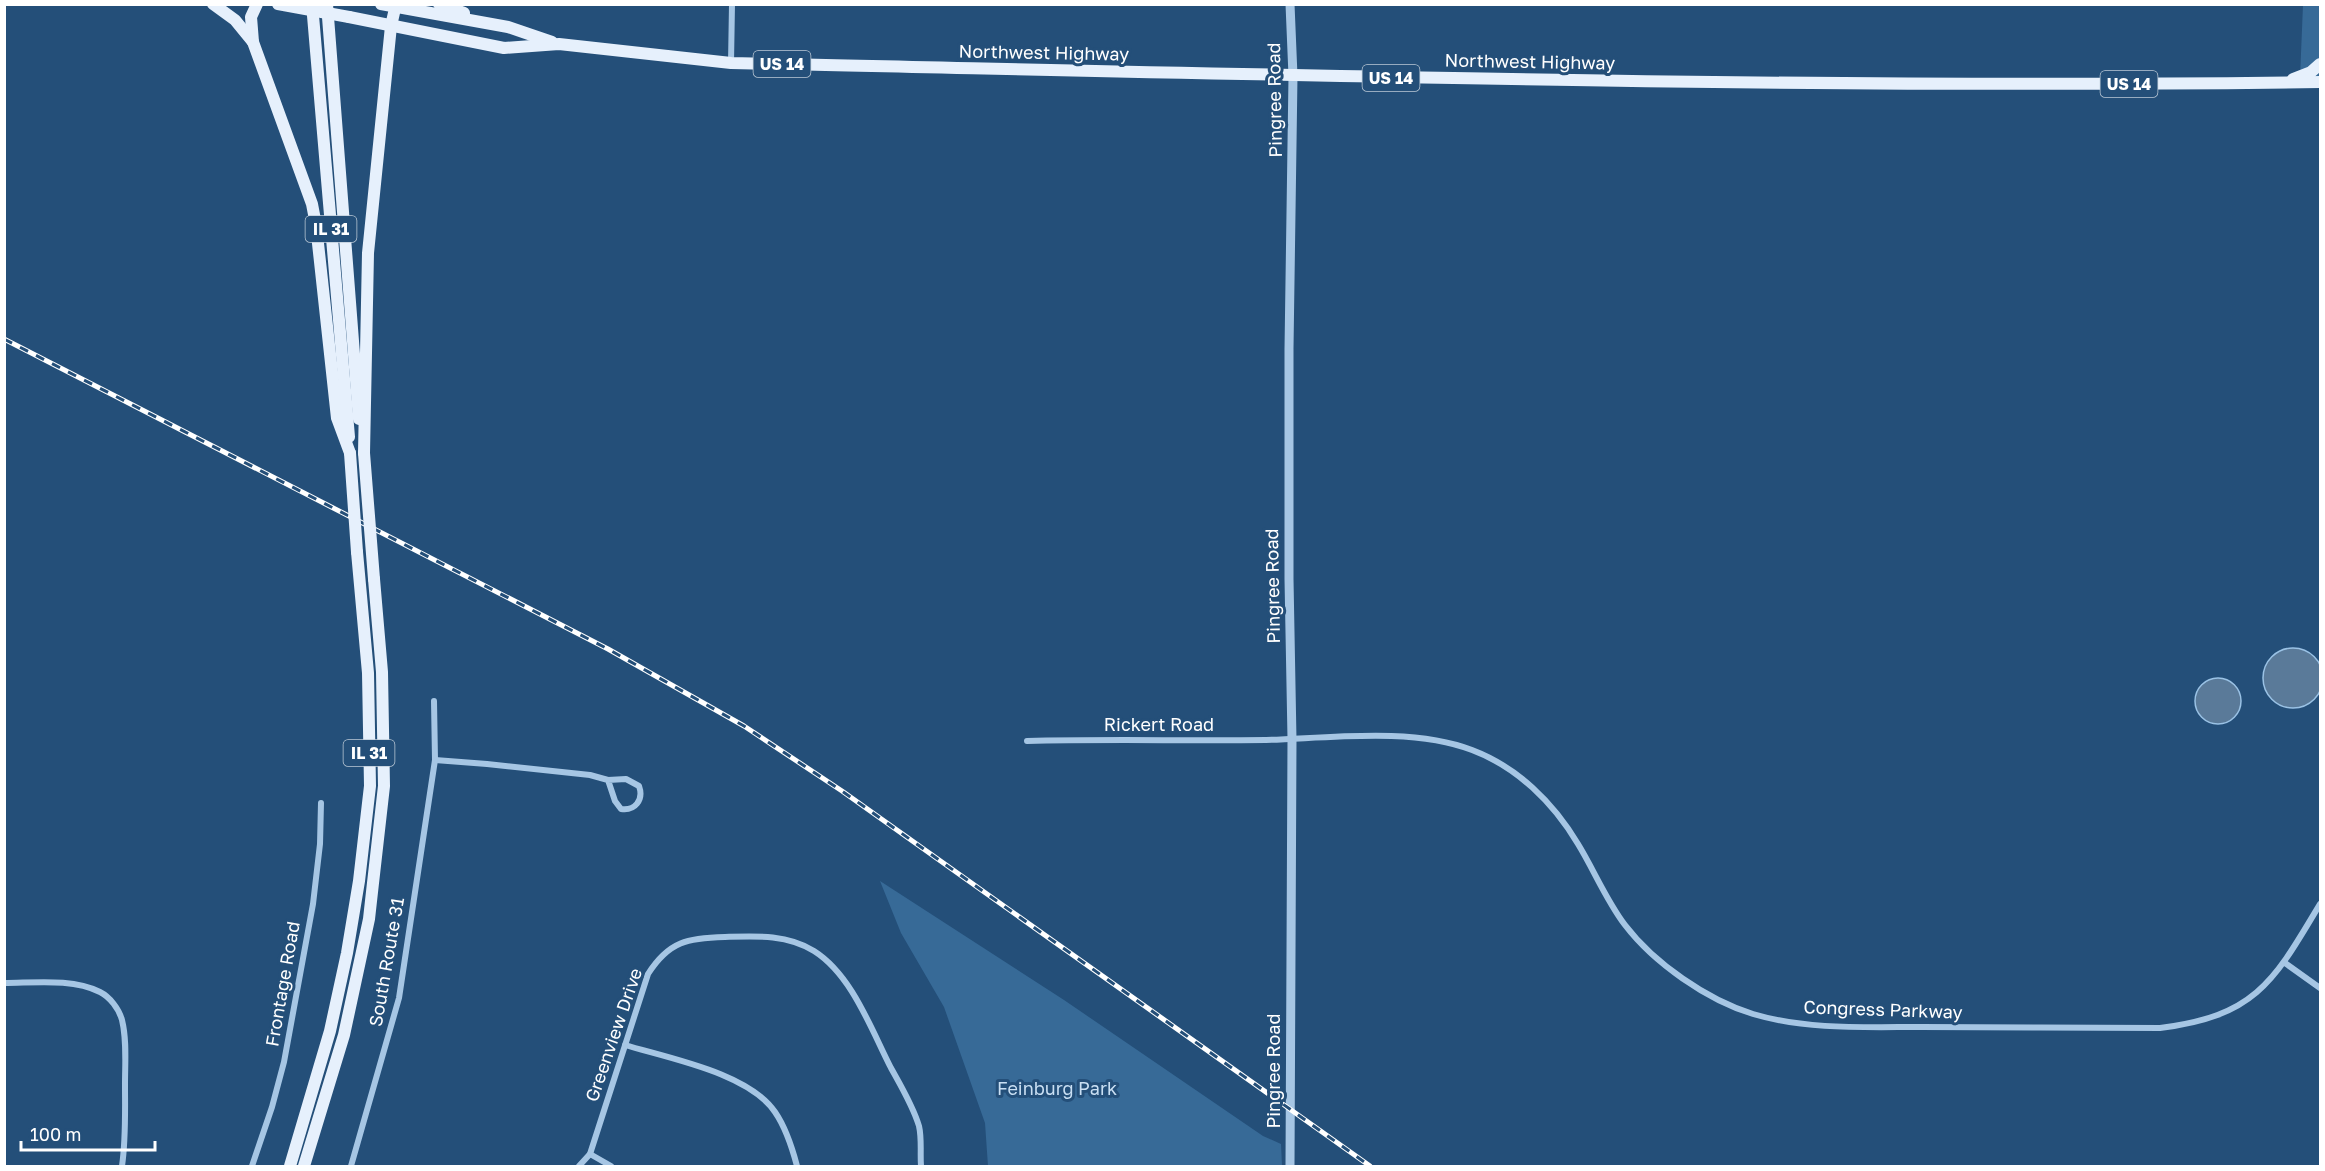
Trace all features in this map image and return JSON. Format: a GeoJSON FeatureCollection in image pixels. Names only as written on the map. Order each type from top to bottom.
{"type":"FeatureCollection","features":[{"type":"Feature","properties":{"kind":"main road"},"geometry":{"type":"LineString","coordinates":[[213,4],[236,20],[253,42]]}},
{"type":"Feature","properties":{"kind":"main road"},"geometry":{"type":"LineString","coordinates":[[257,4],[251,17],[253,42],[312,204],[320,254],[337,418],[350,453]]}},
{"type":"Feature","properties":{"kind":"main road","name":"Northwest Highway"},"geometry":{"type":"LineString","coordinates":[[278,4],[504,48],[559,44],[731,63],[1293,76],[1846,85],[2320,82]]}},
{"type":"Feature","properties":{"kind":"main road","name":"IL 31"},"geometry":{"type":"LineString","coordinates":[[290,1167],[330,1031],[347,953],[370,786],[368,673],[312,4]]}},
{"type":"Feature","properties":{"kind":"main road","name":"IL 31"},"geometry":{"type":"LineString","coordinates":[[304,1167],[344,1035],[369,919],[384,786],[382,672],[359,415],[327,4]]}},
{"type":"Feature","properties":{"kind":"main road","name":"Northwest Highway"},"geometry":{"type":"LineString","coordinates":[[381,4],[508,27],[559,44]]}},
{"type":"Feature","properties":{"kind":"main road"},"geometry":{"type":"LineString","coordinates":[[439,4],[508,27]]}},
{"type":"Feature","properties":{"kind":"main road"},"geometry":{"type":"LineString","coordinates":[[364,453],[368,253],[391,26],[395,6]]}},
{"type":"Feature","properties":{"kind":"main road"},"geometry":{"type":"LineString","coordinates":[[2283,83],[2311,72],[2320,64]]}},
{"type":"Feature","properties":{"kind":"street"},"geometry":{"type":"LineString","coordinates":[[731,63],[732,4]]}},
{"type":"Feature","properties":{"kind":"street","name":"Pingree Road"},"geometry":{"type":"LineString","coordinates":[[1290,4],[1293,76],[1289,349],[1292,739],[1290,1167]]}},
{"type":"Feature","properties":{"kind":"street","name":"South Route 31"},"geometry":{"type":"LineString","coordinates":[[351,1167],[399,998],[435,760],[434,701]]}},
{"type":"Feature","properties":{"kind":"street","name":"Congress Parkway"},"geometry":{"type":"LineString","coordinates":[[1292,739],[1379,736],[1441,741],[1470,749],[1498,761],[1524,778],[1546,800],[1576,841],[1625,925],[1641,942],[1704,993],[1752,1014],[1796,1022],[1843,1027],[2160,1028],[2188,1025],[2230,1011],[2261,989],[2285,963],[2320,904]]}},
{"type":"Feature","properties":{"kind":"street","name":"Rickert Road"},"geometry":{"type":"LineString","coordinates":[[1027,741],[1292,739]]}},
{"type":"Feature","properties":{"kind":"street"},"geometry":{"type":"LineString","coordinates":[[435,760],[590,775],[608,780],[626,779],[635,783],[641,795],[638,804],[629,809],[621,808],[615,801],[608,780]]}},
{"type":"Feature","properties":{"kind":"street","name":"Frontage Road"},"geometry":{"type":"LineString","coordinates":[[252,1167],[272,1107],[288,1040],[313,904],[320,844],[321,803]]}},
{"type":"Feature","properties":{"kind":"street","name":"Greenview Drive"},"geometry":{"type":"LineString","coordinates":[[579,1167],[590,1154],[648,974],[658,959],[670,948],[684,941],[770,936],[794,941],[815,951],[847,985],[919,1125],[921,1167]]}},
{"type":"Feature","properties":{"kind":"street"},"geometry":{"type":"LineString","coordinates":[[2285,963],[2320,988]]}},
{"type":"Feature","properties":{"kind":"street"},"geometry":{"type":"LineString","coordinates":[[4,982],[68,984],[86,987],[100,992],[112,1002],[122,1019],[126,1050],[125,1142],[122,1167]]}},
{"type":"Feature","properties":{"kind":"street"},"geometry":{"type":"LineString","coordinates":[[625,1045],[713,1071],[747,1088],[774,1110],[791,1141],[798,1167]]}},
{"type":"Feature","properties":{"kind":"street"},"geometry":{"type":"LineString","coordinates":[[590,1154],[611,1167]]}},
{"type":"Feature","properties":{"kind":"green space"},"geometry":{"type":"Polygon","coordinates":[[[2303,5],[2320,5],[2320,77],[2300,78],[2303,5]]]}},
{"type":"Feature","properties":{"kind":"green space","name":"Feinburg Park"},"geometry":{"type":"Polygon","coordinates":[[[880,881],[1064,1000],[1263,1136],[1281,1144],[1282,1166],[988,1166],[985,1123],[944,1007],[901,933],[880,881]]]}},
{"type":"Feature","properties":{"kind":"shaded area"},"geometry":{"type":"Polygon","coordinates":[[[2293,648],[2310,653],[2318,661],[2323,678],[2318,695],[2310,703],[2293,708],[2276,703],[2268,695],[2263,678],[2268,661],[2276,653],[2293,648]]]}},
{"type":"Feature","properties":{"kind":"shaded area"},"geometry":{"type":"Polygon","coordinates":[[[2218,678],[2234,685],[2241,701],[2234,717],[2218,724],[2202,717],[2195,701],[2202,685],[2218,678]]]}},
{"type":"Feature","properties":{"kind":"railway"},"geometry":{"type":"LineString","coordinates":[[4,339],[608,649],[744,726],[842,791],[1370,1166]]}}]}
